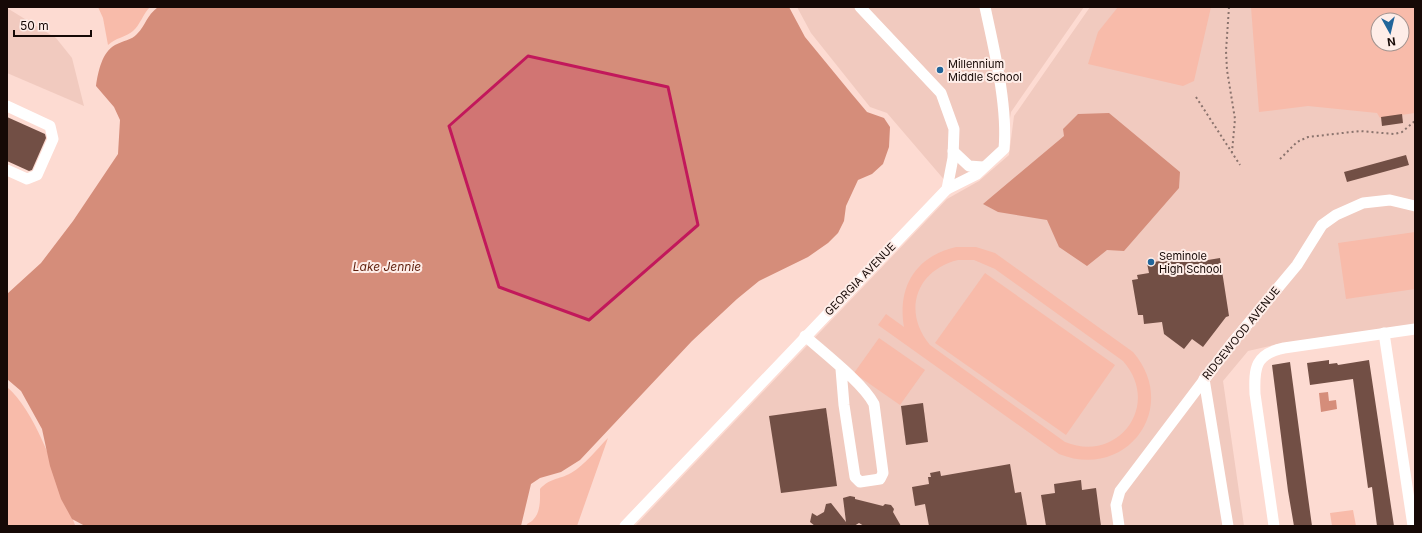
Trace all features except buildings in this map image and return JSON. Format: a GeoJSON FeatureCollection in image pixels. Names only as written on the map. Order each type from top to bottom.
{"type":"FeatureCollection","features":[{"type":"Feature","properties":{"kind":"street"},"geometry":{"type":"LineString","coordinates":[[860,7],[941,94],[954,129],[954,151],[947,189]]}},
{"type":"Feature","properties":{"kind":"street"},"geometry":{"type":"LineString","coordinates":[[947,189],[976,174],[1004,148],[1006,131],[994,50],[985,7]]}},
{"type":"Feature","properties":{"kind":"street"},"geometry":{"type":"LineString","coordinates":[[7,106],[50,126],[53,139],[37,174],[27,179],[7,170]]}},
{"type":"Feature","properties":{"kind":"street"},"geometry":{"type":"LineString","coordinates":[[954,151],[969,166],[983,167]]}},
{"type":"Feature","properties":{"kind":"street","name":"GEORGIA AVENUE"},"geometry":{"type":"LineString","coordinates":[[625,526],[947,189]]}},
{"type":"Feature","properties":{"kind":"street","name":"RIDGEWOOD AVENUE"},"geometry":{"type":"LineString","coordinates":[[1119,526],[1116,505],[1120,491],[1204,379],[1257,312],[1297,265],[1322,225],[1336,215],[1363,203],[1390,200],[1415,206]]}},
{"type":"Feature","properties":{"kind":"street"},"geometry":{"type":"LineString","coordinates":[[1274,526],[1255,394],[1254,375],[1259,361],[1268,353],[1284,348],[1415,329]]}},
{"type":"Feature","properties":{"kind":"street"},"geometry":{"type":"LineString","coordinates":[[1384,333],[1412,526]]}},
{"type":"Feature","properties":{"kind":"street"},"geometry":{"type":"LineString","coordinates":[[806,336],[869,395],[874,404],[883,473],[880,479],[860,482],[855,477],[844,405],[841,369]]}},
{"type":"Feature","properties":{"kind":"street"},"geometry":{"type":"LineString","coordinates":[[1204,379],[1228,526]]}},
{"type":"Feature","properties":{"kind":"path"},"geometry":{"type":"LineString","coordinates":[[1229,7],[1226,70],[1235,119],[1232,152]]}},
{"type":"Feature","properties":{"kind":"path"},"geometry":{"type":"LineString","coordinates":[[1196,97],[1240,165]]}},
{"type":"Feature","properties":{"kind":"path"},"geometry":{"type":"LineString","coordinates":[[1280,159],[1297,142],[1308,137],[1360,131],[1394,134],[1402,132],[1415,120]]}},
{"type":"Feature","properties":{"kind":"highlighted area"},"geometry":{"type":"Polygon","coordinates":[[[528,56],[668,87],[698,225],[589,320],[499,287],[449,126],[528,56]]]}},
{"type":"Feature","properties":{"kind":"shaded area"},"geometry":{"type":"Polygon","coordinates":[[[98,7],[150,7],[133,31],[108,45],[103,18],[98,7]]]}},
{"type":"Feature","properties":{"kind":"shaded area","name":"Millennium Middle School"},"geometry":{"type":"Polygon","coordinates":[[[797,7],[1084,7],[1011,112],[1004,154],[953,190],[887,113],[870,107],[811,33],[797,7]]]}},
{"type":"Feature","properties":{"kind":"shaded area","name":"Seminole High School"},"geometry":{"type":"Polygon","coordinates":[[[1090,7],[1415,7],[1415,324],[1278,344],[1248,351],[1223,381],[1244,526],[635,526],[947,199],[979,181],[1009,155],[1014,116],[1090,7]]]}},
{"type":"Feature","properties":{"kind":"shaded area"},"geometry":{"type":"Polygon","coordinates":[[[1118,7],[1211,7],[1194,81],[1183,86],[1088,64],[1098,32],[1118,7]]]}},
{"type":"Feature","properties":{"kind":"shaded area"},"geometry":{"type":"Polygon","coordinates":[[[1251,7],[1414,7],[1415,113],[1380,118],[1377,113],[1308,106],[1259,112],[1251,7]]]}},
{"type":"Feature","properties":{"kind":"shaded area"},"geometry":{"type":"Polygon","coordinates":[[[7,8],[56,38],[72,58],[84,106],[7,73],[7,8]]]}},
{"type":"Feature","properties":{"kind":"shaded area"},"geometry":{"type":"Polygon","coordinates":[[[1415,232],[1415,289],[1346,299],[1338,243],[1415,232]]]}},
{"type":"Feature","properties":{"kind":"shaded area"},"geometry":{"type":"Polygon","coordinates":[[[956,247],[976,247],[995,253],[1133,352],[1146,374],[1151,395],[1148,416],[1139,434],[1125,448],[1106,457],[1083,460],[1059,454],[878,325],[886,314],[904,327],[904,299],[907,286],[912,275],[930,258],[942,251],[956,247]],[[958,260],[944,265],[932,273],[923,283],[915,306],[921,332],[930,345],[1065,442],[1084,447],[1102,445],[1117,438],[1128,426],[1136,412],[1138,395],[1134,378],[1123,361],[995,269],[974,260],[958,260]]]}},
{"type":"Feature","properties":{"kind":"shaded area"},"geometry":{"type":"Polygon","coordinates":[[[985,273],[1115,365],[1066,435],[935,343],[985,273]]]}},
{"type":"Feature","properties":{"kind":"shaded area"},"geometry":{"type":"Polygon","coordinates":[[[879,338],[925,370],[900,405],[854,373],[879,338]]]}},
{"type":"Feature","properties":{"kind":"shaded area"},"geometry":{"type":"Polygon","coordinates":[[[7,387],[29,414],[38,432],[55,471],[75,525],[7,526],[7,387]]]}},
{"type":"Feature","properties":{"kind":"shaded area"},"geometry":{"type":"Polygon","coordinates":[[[608,438],[577,526],[526,526],[536,517],[540,505],[540,489],[551,481],[576,470],[586,462],[608,438]]]}},
{"type":"Feature","properties":{"kind":"shaded area"},"geometry":{"type":"Polygon","coordinates":[[[1353,510],[1356,526],[1332,526],[1330,513],[1353,510]]]}},
{"type":"Feature","properties":{"kind":"water","name":"Lake Jennie"},"geometry":{"type":"Polygon","coordinates":[[[158,7],[789,7],[805,37],[867,112],[884,118],[890,127],[889,147],[883,164],[872,174],[858,180],[846,206],[844,221],[838,233],[828,243],[808,257],[759,281],[737,299],[692,341],[580,460],[561,472],[540,478],[531,484],[521,526],[85,526],[72,519],[61,499],[50,466],[42,429],[21,391],[7,379],[7,294],[41,263],[73,221],[118,154],[120,120],[114,107],[96,86],[99,69],[107,52],[115,45],[135,36],[154,10],[158,7]]]}},
{"type":"Feature","properties":{"kind":"water"},"geometry":{"type":"Polygon","coordinates":[[[1109,113],[1180,172],[1179,188],[1124,251],[1107,250],[1087,266],[1059,247],[1047,220],[998,212],[983,204],[1064,136],[1063,129],[1078,114],[1109,113]]]}},
{"type":"Feature","properties":{"kind":"water"},"geometry":{"type":"Polygon","coordinates":[[[1328,392],[1329,401],[1336,400],[1337,409],[1321,412],[1319,393],[1328,392]]]}},
{"type":"Feature","properties":{"kind":"place","name":"Millennium Middle School"},"geometry":{"type":"Point","coordinates":[940,70]}},
{"type":"Feature","properties":{"kind":"place","name":"Seminole High School"},"geometry":{"type":"Point","coordinates":[1151,262]}}]}
